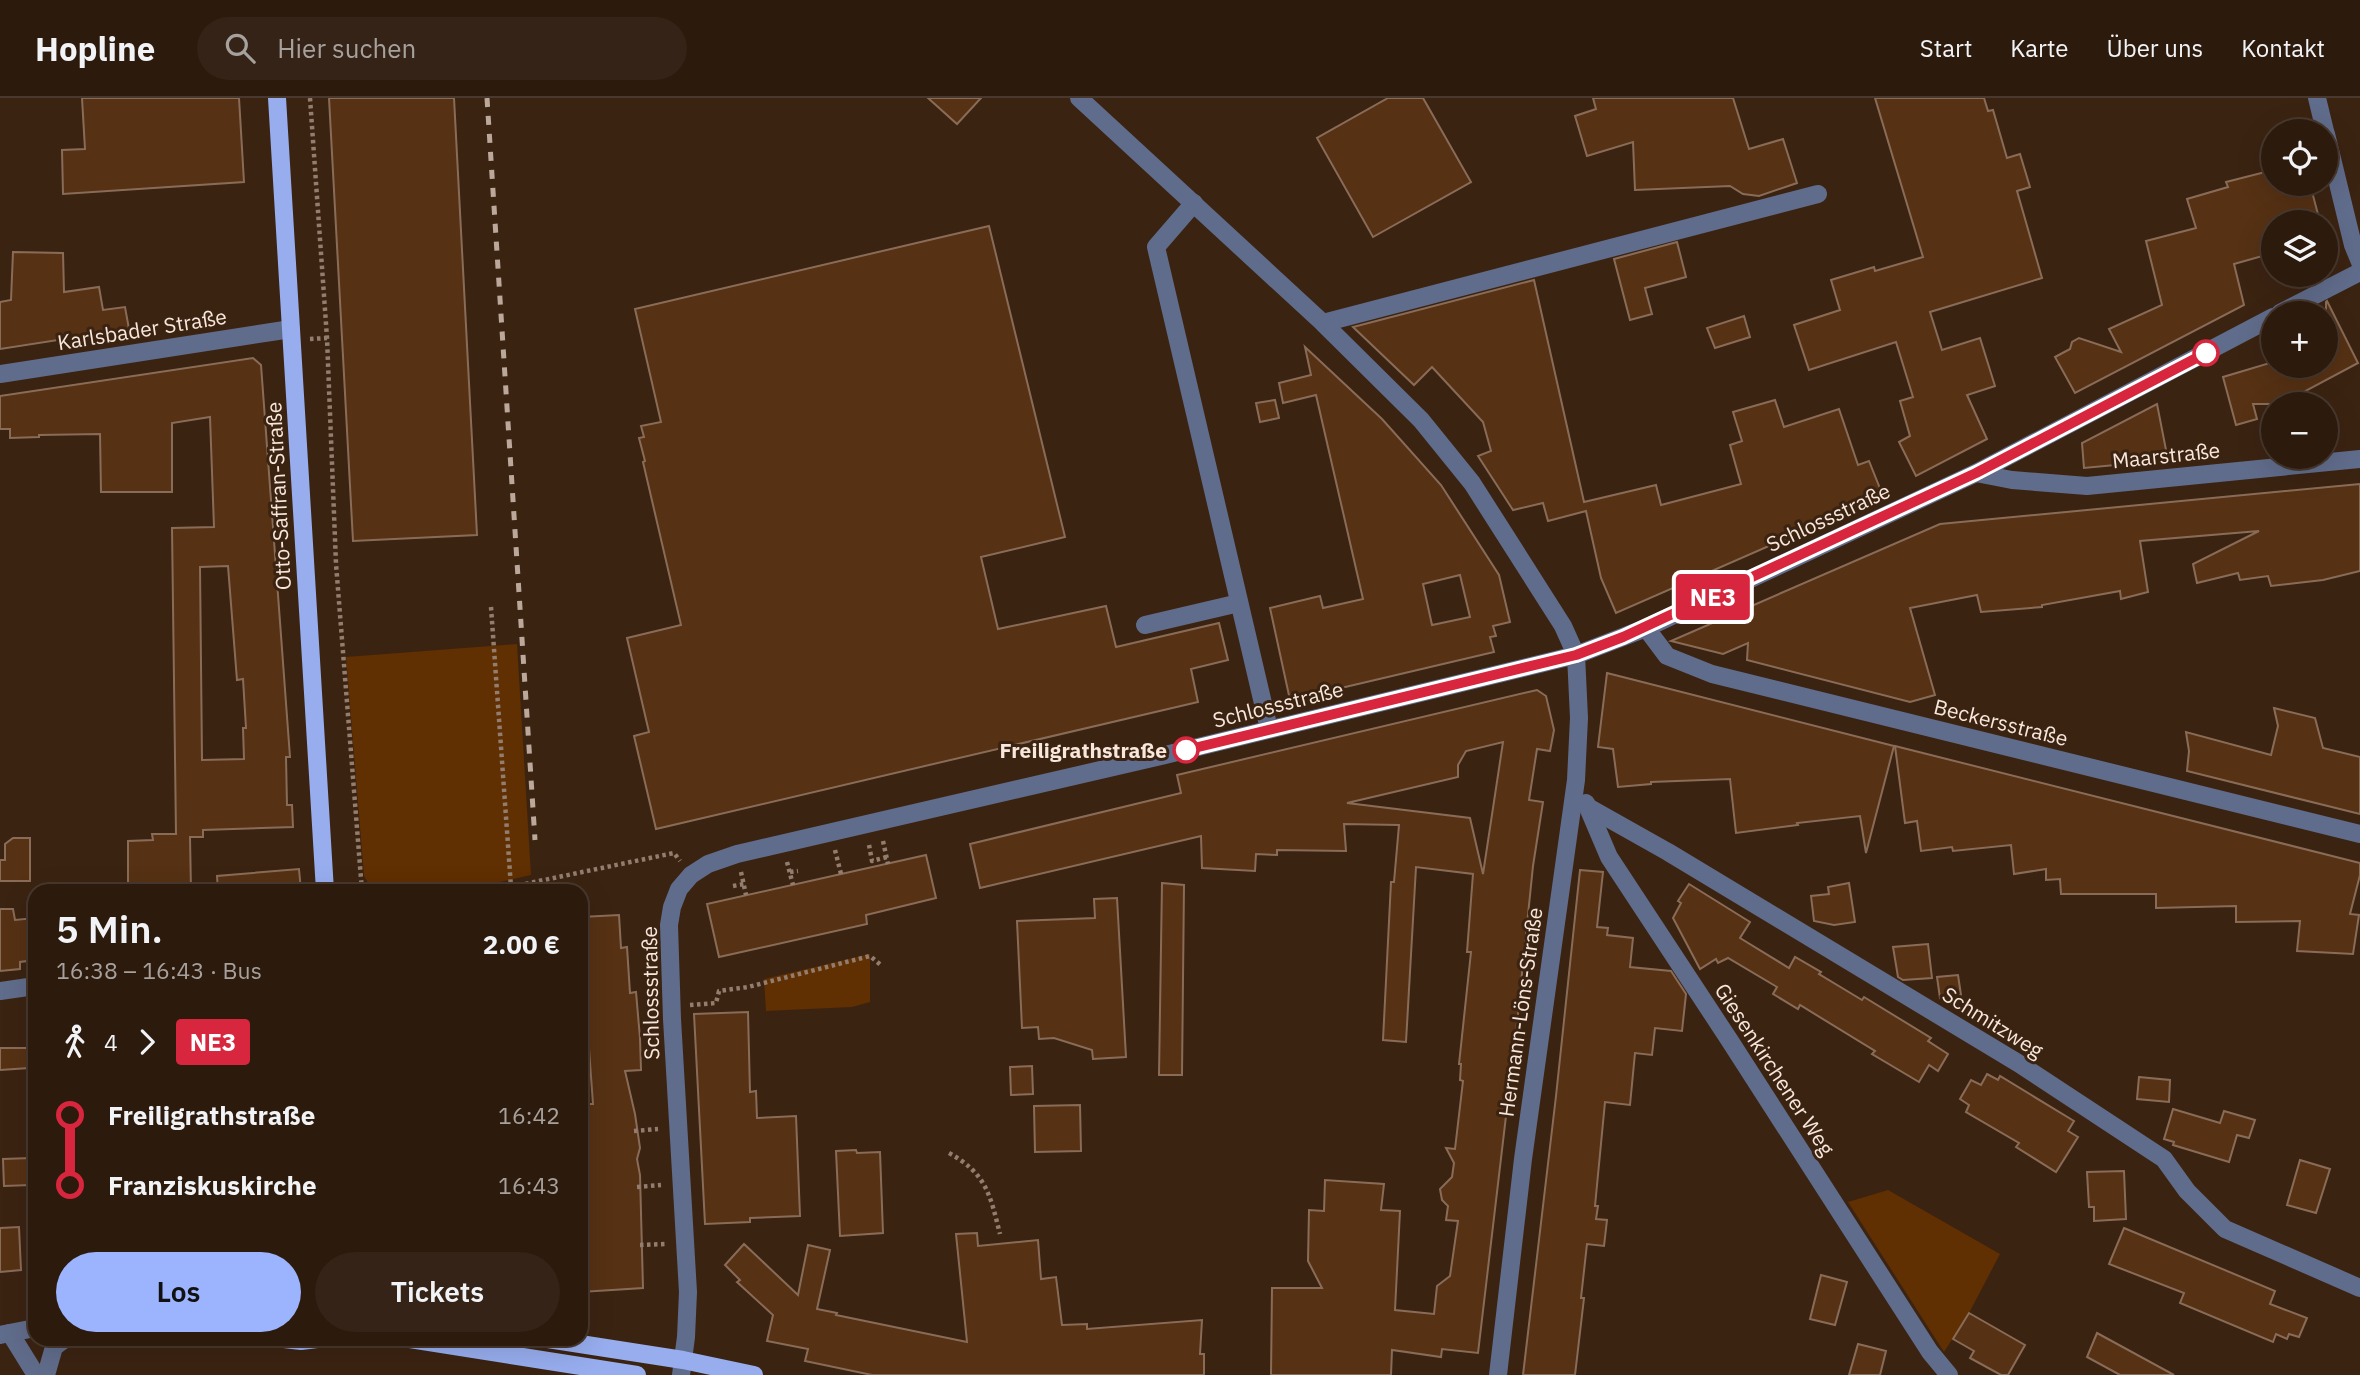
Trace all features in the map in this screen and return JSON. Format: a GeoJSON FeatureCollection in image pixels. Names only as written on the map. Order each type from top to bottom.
{"type":"FeatureCollection","features":[{"type":"Feature","properties":{"kind":"main road","name":"Otto-Saffran-Straße"},"geometry":{"type":"LineString","coordinates":[[277,98],[325,884]]}},
{"type":"Feature","properties":{"kind":"main road"},"geometry":{"type":"LineString","coordinates":[[448,1346],[637,1375]]}},
{"type":"Feature","properties":{"kind":"main road"},"geometry":{"type":"LineString","coordinates":[[582,1346],[682,1367],[752,1375]]}},
{"type":"Feature","properties":{"kind":"street"},"geometry":{"type":"LineString","coordinates":[[1079,98],[1323,323],[1421,419],[1472,483],[1563,626],[1576,655]]}},
{"type":"Feature","properties":{"kind":"street"},"geometry":{"type":"LineString","coordinates":[[2317,98],[2322,119]]}},
{"type":"Feature","properties":{"kind":"street"},"geometry":{"type":"LineString","coordinates":[[2338,185],[2360,262]]}},
{"type":"Feature","properties":{"kind":"street"},"geometry":{"type":"LineString","coordinates":[[1323,323],[1818,194]]}},
{"type":"Feature","properties":{"kind":"street"},"geometry":{"type":"LineString","coordinates":[[1194,203],[1156,247],[1269,729]]}},
{"type":"Feature","properties":{"kind":"street"},"geometry":{"type":"LineString","coordinates":[[2303,301],[2360,272]]}},
{"type":"Feature","properties":{"kind":"street","name":"Schlossstraße"},"geometry":{"type":"LineString","coordinates":[[682,1367],[688,1292],[671,1007],[669,925],[679,889],[691,875],[708,864],[737,854],[1576,655],[1646,628],[1976,473],[2261,323]]}},
{"type":"Feature","properties":{"kind":"street","name":"Karlsbader Straße"},"geometry":{"type":"LineString","coordinates":[[0,374],[291,328]]}},
{"type":"Feature","properties":{"kind":"street","name":"Maarstraße"},"geometry":{"type":"LineString","coordinates":[[1976,473],[2012,480],[2087,486],[2360,459]]}},
{"type":"Feature","properties":{"kind":"street"},"geometry":{"type":"LineString","coordinates":[[1145,625],[1240,603]]}},
{"type":"Feature","properties":{"kind":"street","name":"Beckersstraße"},"geometry":{"type":"LineString","coordinates":[[1646,628],[1667,656],[1712,674],[2360,834]]}},
{"type":"Feature","properties":{"kind":"street","name":"Hermann-Löns-Straße"},"geometry":{"type":"LineString","coordinates":[[1499,1375],[1523,1159],[1576,780],[1579,718],[1576,655]]}},
{"type":"Feature","properties":{"kind":"street","name":"Giesenkirchener Weg"},"geometry":{"type":"LineString","coordinates":[[1576,780],[1609,857],[1930,1352],[1949,1375]]}},
{"type":"Feature","properties":{"kind":"street","name":"Schmitzweg"},"geometry":{"type":"LineString","coordinates":[[1588,807],[1668,852],[2018,1063],[2164,1159],[2187,1191],[2225,1228],[2360,1288]]}},
{"type":"Feature","properties":{"kind":"street"},"geometry":{"type":"LineString","coordinates":[[0,990],[28,987]]}},
{"type":"Feature","properties":{"kind":"street"},"geometry":{"type":"LineString","coordinates":[[28,1329],[5,1334],[36,1375]]}},
{"type":"Feature","properties":{"kind":"street"},"geometry":{"type":"LineString","coordinates":[[46,1375],[55,1346]]}},
{"type":"Feature","properties":{"kind":"path"},"geometry":{"type":"LineString","coordinates":[[310,98],[327,338],[336,564],[361,884]]}},
{"type":"Feature","properties":{"kind":"path"},"geometry":{"type":"LineString","coordinates":[[491,607],[511,884]]}},
{"type":"Feature","properties":{"kind":"path"},"geometry":{"type":"LineString","coordinates":[[886,857],[893,849]]}},
{"type":"Feature","properties":{"kind":"path"},"geometry":{"type":"LineString","coordinates":[[525,884],[674,853],[691,875]]}},
{"type":"Feature","properties":{"kind":"path"},"geometry":{"type":"LineString","coordinates":[[829,863],[838,861]]}},
{"type":"Feature","properties":{"kind":"path"},"geometry":{"type":"LineString","coordinates":[[790,872],[798,871]]}},
{"type":"Feature","properties":{"kind":"path"},"geometry":{"type":"LineString","coordinates":[[733,886],[744,884]]}},
{"type":"Feature","properties":{"kind":"path"},"geometry":{"type":"LineString","coordinates":[[671,1007],[716,1003],[719,991],[748,987],[870,956],[882,966]]}},
{"type":"Feature","properties":{"kind":"path"},"geometry":{"type":"LineString","coordinates":[[949,1153],[967,1163],[989,1192],[1000,1234]]}},
{"type":"Feature","properties":{"kind":"shaded area"},"geometry":{"type":"Polygon","coordinates":[[[517,644],[531,875],[491,884],[369,884],[364,876],[346,657],[517,644]]]}},
{"type":"Feature","properties":{"kind":"shaded area"},"geometry":{"type":"Polygon","coordinates":[[[870,954],[870,1002],[852,1007],[766,1011],[764,979],[870,954]]]}},
{"type":"Feature","properties":{"kind":"shaded area"},"geometry":{"type":"Polygon","coordinates":[[[1888,1190],[2000,1254],[1969,1313],[1944,1352],[1848,1202],[1888,1190]]]}},
{"type":"Feature","properties":{"kind":"building"},"geometry":{"type":"Polygon","coordinates":[[[82,98],[239,98],[244,182],[63,194],[62,150],[85,149],[82,98]]]}},
{"type":"Feature","properties":{"kind":"building"},"geometry":{"type":"Polygon","coordinates":[[[329,98],[454,98],[477,535],[353,541],[329,98]]]}},
{"type":"Feature","properties":{"kind":"building"},"geometry":{"type":"Polygon","coordinates":[[[928,98],[981,98],[957,124],[928,98]]]}},
{"type":"Feature","properties":{"kind":"building"},"geometry":{"type":"Polygon","coordinates":[[[1388,98],[1423,98],[1471,182],[1373,237],[1317,138],[1388,98]]]}},
{"type":"Feature","properties":{"kind":"building"},"geometry":{"type":"Polygon","coordinates":[[[1593,98],[1733,98],[1749,149],[1783,139],[1797,183],[1759,196],[1743,194],[1730,186],[1635,190],[1633,142],[1587,156],[1575,116],[1596,109],[1593,98]]]}},
{"type":"Feature","properties":{"kind":"building"},"geometry":{"type":"Polygon","coordinates":[[[1875,98],[1984,98],[1988,111],[1993,110],[2007,158],[2020,154],[2030,187],[2017,191],[2042,278],[1930,312],[1942,350],[1980,338],[1995,386],[1967,395],[1987,439],[1916,476],[1899,442],[1910,436],[1900,401],[1913,397],[1896,342],[1809,370],[1794,325],[1840,310],[1831,280],[1874,267],[1875,271],[1923,257],[1875,98]]]}},
{"type":"Feature","properties":{"kind":"building"},"geometry":{"type":"Polygon","coordinates":[[[2261,173],[2261,196],[2313,196],[2317,210],[2261,210],[2261,256],[2234,264],[2244,305],[2075,393],[2055,357],[2070,349],[2072,342],[2079,338],[2121,352],[2109,329],[2162,305],[2146,241],[2196,228],[2187,199],[2228,187],[2226,182],[2261,173]]]}},
{"type":"Feature","properties":{"kind":"building"},"geometry":{"type":"Polygon","coordinates":[[[989,226],[1065,537],[981,557],[998,629],[1106,606],[1116,647],[1219,623],[1228,660],[1191,669],[1198,702],[656,829],[634,736],[649,732],[627,638],[681,625],[639,438],[644,437],[641,426],[661,422],[635,309],[989,226]]]}},
{"type":"Feature","properties":{"kind":"building"},"geometry":{"type":"Polygon","coordinates":[[[1677,242],[1686,277],[1645,288],[1652,314],[1630,320],[1614,259],[1677,242]]]}},
{"type":"Feature","properties":{"kind":"building"},"geometry":{"type":"Polygon","coordinates":[[[13,252],[63,253],[64,292],[99,287],[103,310],[125,307],[129,329],[0,349],[0,302],[11,300],[13,252]]]}},
{"type":"Feature","properties":{"kind":"building"},"geometry":{"type":"Polygon","coordinates":[[[1534,280],[1584,502],[1656,485],[1661,505],[1741,484],[1730,445],[1742,441],[1733,412],[1775,400],[1784,427],[1839,409],[1858,465],[1869,461],[1883,496],[1616,613],[1601,578],[1586,511],[1548,521],[1543,503],[1513,510],[1478,456],[1491,451],[1483,422],[1432,367],[1414,385],[1353,327],[1534,280]]]}},
{"type":"Feature","properties":{"kind":"building"},"geometry":{"type":"Polygon","coordinates":[[[1744,316],[1750,337],[1715,348],[1707,328],[1744,316]]]}},
{"type":"Feature","properties":{"kind":"building"},"geometry":{"type":"Polygon","coordinates":[[[2338,323],[2358,363],[2338,374],[2338,323]]]}},
{"type":"Feature","properties":{"kind":"building"},"geometry":{"type":"Polygon","coordinates":[[[1305,347],[1382,419],[1441,485],[1499,575],[1510,622],[1493,626],[1496,636],[1490,637],[1494,652],[1290,700],[1270,608],[1320,596],[1323,608],[1363,599],[1316,395],[1283,403],[1279,383],[1311,375],[1305,347]],[[1460,575],[1423,584],[1432,625],[1470,617],[1460,575]]]}},
{"type":"Feature","properties":{"kind":"building"},"geometry":{"type":"Polygon","coordinates":[[[253,358],[261,365],[290,757],[286,757],[287,805],[292,805],[293,827],[203,830],[203,837],[190,837],[191,884],[128,884],[128,841],[153,840],[152,834],[176,834],[172,528],[214,527],[210,417],[172,423],[172,492],[101,492],[100,434],[10,438],[10,429],[0,429],[0,396],[253,358]],[[228,566],[200,567],[202,760],[244,759],[243,728],[246,728],[243,679],[237,680],[228,566]]]}},
{"type":"Feature","properties":{"kind":"building"},"geometry":{"type":"Polygon","coordinates":[[[2261,366],[2261,378],[2330,378],[2304,392],[2261,392],[2261,404],[2253,404],[2257,419],[2236,425],[2223,377],[2261,366]]]}},
{"type":"Feature","properties":{"kind":"building"},"geometry":{"type":"Polygon","coordinates":[[[1275,400],[1279,418],[1260,422],[1256,403],[1275,400]]]}},
{"type":"Feature","properties":{"kind":"building"},"geometry":{"type":"Polygon","coordinates":[[[2157,404],[2168,460],[2084,468],[2082,443],[2157,404]]]}},
{"type":"Feature","properties":{"kind":"building"},"geometry":{"type":"Polygon","coordinates":[[[2360,484],[2360,571],[2323,580],[2271,586],[2268,576],[2240,580],[2238,573],[2197,583],[2193,564],[2259,531],[2140,541],[2148,592],[2121,599],[2120,591],[2042,607],[1981,612],[1977,595],[1910,608],[1935,695],[1910,702],[1747,660],[1748,643],[1723,654],[1671,641],[1940,524],[2360,484]]]}},
{"type":"Feature","properties":{"kind":"building"},"geometry":{"type":"Polygon","coordinates":[[[1607,673],[1894,746],[1866,853],[1860,816],[1736,833],[1730,779],[1651,782],[1618,787],[1613,749],[1598,747],[1607,673]]]}},
{"type":"Feature","properties":{"kind":"building"},"geometry":{"type":"Polygon","coordinates":[[[1537,690],[1546,696],[1554,730],[1550,751],[1537,749],[1529,800],[1543,802],[1533,866],[1520,993],[1525,1000],[1519,1006],[1478,1353],[1442,1349],[1441,1357],[1392,1350],[1391,1375],[1271,1375],[1272,1288],[1322,1288],[1308,1261],[1309,1210],[1324,1211],[1325,1180],[1384,1184],[1381,1210],[1400,1211],[1395,1310],[1434,1314],[1437,1286],[1450,1276],[1458,1221],[1446,1220],[1448,1206],[1442,1200],[1440,1189],[1452,1177],[1454,1163],[1446,1148],[1455,1149],[1463,1081],[1460,1080],[1459,1064],[1471,952],[1467,952],[1473,874],[1416,867],[1406,1042],[1383,1040],[1391,882],[1394,882],[1399,825],[1344,824],[1346,851],[1277,850],[1277,855],[1256,854],[1255,871],[1202,868],[1201,836],[980,888],[970,844],[1181,793],[1177,775],[1537,690]],[[1503,742],[1466,751],[1458,765],[1458,777],[1347,803],[1470,818],[1483,874],[1503,742]]]}},
{"type":"Feature","properties":{"kind":"building"},"geometry":{"type":"Polygon","coordinates":[[[2274,708],[2315,718],[2323,748],[2360,757],[2360,814],[2187,771],[2189,751],[2186,732],[2271,755],[2278,726],[2274,708]]]}},
{"type":"Feature","properties":{"kind":"building"},"geometry":{"type":"Polygon","coordinates":[[[1895,746],[2360,863],[2360,875],[2350,914],[2359,915],[2353,954],[2297,951],[2300,921],[2236,922],[2236,906],[2156,908],[2156,894],[2061,894],[2060,879],[2046,880],[2046,869],[2014,874],[2011,845],[1953,851],[1952,847],[1921,851],[1917,821],[1905,823],[1895,746]]]}},
{"type":"Feature","properties":{"kind":"building"},"geometry":{"type":"Polygon","coordinates":[[[13,838],[30,838],[30,881],[0,881],[0,860],[5,860],[5,844],[13,838]]]}},
{"type":"Feature","properties":{"kind":"building"},"geometry":{"type":"Polygon","coordinates":[[[926,855],[936,898],[866,915],[867,924],[719,957],[707,904],[926,855]]]}},
{"type":"Feature","properties":{"kind":"building"},"geometry":{"type":"Polygon","coordinates":[[[299,869],[300,884],[218,884],[217,876],[299,869]]]}},
{"type":"Feature","properties":{"kind":"building"},"geometry":{"type":"Polygon","coordinates":[[[1580,870],[1603,872],[1597,927],[1608,928],[1607,935],[1633,938],[1630,967],[1671,971],[1686,994],[1682,1031],[1655,1028],[1652,1055],[1635,1053],[1630,1105],[1605,1102],[1595,1206],[1598,1206],[1596,1219],[1607,1220],[1604,1246],[1587,1244],[1575,1375],[1523,1375],[1556,1096],[1580,870]]]}},
{"type":"Feature","properties":{"kind":"building"},"geometry":{"type":"Polygon","coordinates":[[[1162,883],[1184,885],[1182,1075],[1159,1075],[1162,883]]]}},
{"type":"Feature","properties":{"kind":"building"},"geometry":{"type":"Polygon","coordinates":[[[1849,883],[1855,922],[1834,925],[1814,921],[1811,896],[1829,894],[1828,887],[1849,883]]]}},
{"type":"Feature","properties":{"kind":"building"},"geometry":{"type":"Polygon","coordinates":[[[1689,884],[1750,922],[1740,938],[1789,968],[1795,957],[1862,1000],[1864,997],[1931,1038],[1928,1041],[1948,1054],[1938,1071],[1929,1065],[1919,1082],[1872,1054],[1875,1051],[1800,1005],[1798,1009],[1773,994],[1777,987],[1728,958],[1718,963],[1716,959],[1700,969],[1673,918],[1681,903],[1678,901],[1689,884]]]}},
{"type":"Feature","properties":{"kind":"building"},"geometry":{"type":"Polygon","coordinates":[[[1117,898],[1126,1057],[1093,1059],[1092,1050],[1054,1038],[1039,1039],[1038,1027],[1022,1028],[1017,921],[1095,918],[1094,899],[1117,898]]]}},
{"type":"Feature","properties":{"kind":"building"},"geometry":{"type":"Polygon","coordinates":[[[0,909],[13,909],[15,920],[28,919],[28,961],[20,962],[20,969],[0,971],[0,909]]]}},
{"type":"Feature","properties":{"kind":"building"},"geometry":{"type":"Polygon","coordinates":[[[619,915],[621,948],[627,947],[630,993],[636,992],[641,1070],[625,1071],[640,1148],[637,1159],[640,1175],[643,1288],[588,1292],[588,1104],[593,1104],[588,1049],[588,917],[619,915]]]}},
{"type":"Feature","properties":{"kind":"building"},"geometry":{"type":"Polygon","coordinates":[[[1928,944],[1932,978],[1903,980],[1898,977],[1893,947],[1928,944]]]}},
{"type":"Feature","properties":{"kind":"building"},"geometry":{"type":"Polygon","coordinates":[[[1958,975],[1961,995],[1940,998],[1937,977],[1958,975]]]}},
{"type":"Feature","properties":{"kind":"building"},"geometry":{"type":"Polygon","coordinates":[[[748,1012],[750,1092],[756,1091],[757,1118],[796,1116],[800,1216],[750,1218],[750,1222],[705,1224],[694,1014],[748,1012]]]}},
{"type":"Feature","properties":{"kind":"building"},"geometry":{"type":"Polygon","coordinates":[[[0,1048],[28,1048],[28,1068],[0,1070],[0,1048]]]}},
{"type":"Feature","properties":{"kind":"building"},"geometry":{"type":"Polygon","coordinates":[[[1032,1066],[1033,1094],[1011,1095],[1010,1067],[1032,1066]]]}},
{"type":"Feature","properties":{"kind":"building"},"geometry":{"type":"Polygon","coordinates":[[[1987,1074],[1998,1080],[2000,1076],[2074,1121],[2068,1131],[2078,1137],[2056,1172],[2016,1147],[2019,1143],[1966,1112],[1969,1105],[1960,1099],[1971,1080],[1981,1085],[1987,1074]]]}},
{"type":"Feature","properties":{"kind":"building"},"geometry":{"type":"Polygon","coordinates":[[[2139,1077],[2170,1080],[2169,1102],[2137,1099],[2139,1077]]]}},
{"type":"Feature","properties":{"kind":"building"},"geometry":{"type":"Polygon","coordinates":[[[1080,1105],[1081,1151],[1035,1152],[1034,1106],[1080,1105]]]}},
{"type":"Feature","properties":{"kind":"building"},"geometry":{"type":"Polygon","coordinates":[[[2173,1109],[2220,1123],[2224,1111],[2255,1120],[2249,1138],[2237,1135],[2229,1162],[2173,1145],[2174,1142],[2164,1139],[2173,1109]]]}},
{"type":"Feature","properties":{"kind":"building"},"geometry":{"type":"Polygon","coordinates":[[[856,1150],[857,1153],[880,1152],[883,1233],[840,1236],[836,1151],[856,1150]]]}},
{"type":"Feature","properties":{"kind":"building"},"geometry":{"type":"Polygon","coordinates":[[[28,1158],[28,1185],[4,1186],[3,1159],[28,1158]]]}},
{"type":"Feature","properties":{"kind":"building"},"geometry":{"type":"Polygon","coordinates":[[[2300,1160],[2330,1169],[2316,1213],[2287,1205],[2300,1160]]]}},
{"type":"Feature","properties":{"kind":"building"},"geometry":{"type":"Polygon","coordinates":[[[2124,1171],[2126,1219],[2094,1221],[2094,1207],[2089,1207],[2087,1172],[2124,1171]]]}},
{"type":"Feature","properties":{"kind":"building"},"geometry":{"type":"Polygon","coordinates":[[[19,1227],[21,1270],[0,1272],[0,1228],[19,1227]]]}},
{"type":"Feature","properties":{"kind":"building"},"geometry":{"type":"Polygon","coordinates":[[[2124,1228],[2275,1291],[2270,1304],[2307,1318],[2299,1337],[2289,1334],[2287,1339],[2276,1334],[2273,1342],[2180,1303],[2184,1293],[2109,1264],[2124,1228]]]}},
{"type":"Feature","properties":{"kind":"building"},"geometry":{"type":"Polygon","coordinates":[[[977,1233],[978,1246],[1038,1240],[1041,1279],[1056,1277],[1062,1325],[1087,1324],[1087,1329],[1202,1320],[1200,1354],[1204,1354],[1204,1375],[872,1375],[805,1361],[808,1349],[767,1341],[773,1315],[737,1282],[740,1280],[725,1265],[744,1244],[798,1295],[808,1245],[830,1250],[817,1309],[967,1342],[956,1234],[977,1233]]]}},
{"type":"Feature","properties":{"kind":"building"},"geometry":{"type":"Polygon","coordinates":[[[1821,1275],[1847,1282],[1835,1325],[1810,1319],[1821,1275]]]}},
{"type":"Feature","properties":{"kind":"building"},"geometry":{"type":"Polygon","coordinates":[[[1969,1313],[2025,1345],[2008,1375],[2001,1375],[1970,1358],[1974,1351],[1953,1339],[1969,1313]]]}},
{"type":"Feature","properties":{"kind":"building"},"geometry":{"type":"Polygon","coordinates":[[[2097,1333],[2174,1375],[2120,1375],[2087,1357],[2097,1333]]]}},
{"type":"Feature","properties":{"kind":"building"},"geometry":{"type":"Polygon","coordinates":[[[1858,1344],[1886,1351],[1880,1375],[1849,1375],[1858,1344]]]}},
{"type":"Feature","properties":{"kind":"railway"},"geometry":{"type":"LineString","coordinates":[[487,98],[535,840]]}},
{"type":"Feature","properties":{"kind":"bus line","name":"NE3"},"geometry":{"type":"LineString","coordinates":[[1186,750],[1576,655],[1623,637],[1976,473],[2206,353]]}},
{"type":"Feature","properties":{"kind":"place","name":"Freiligrathstraße"},"geometry":{"type":"Point","coordinates":[1186,750]}}]}
